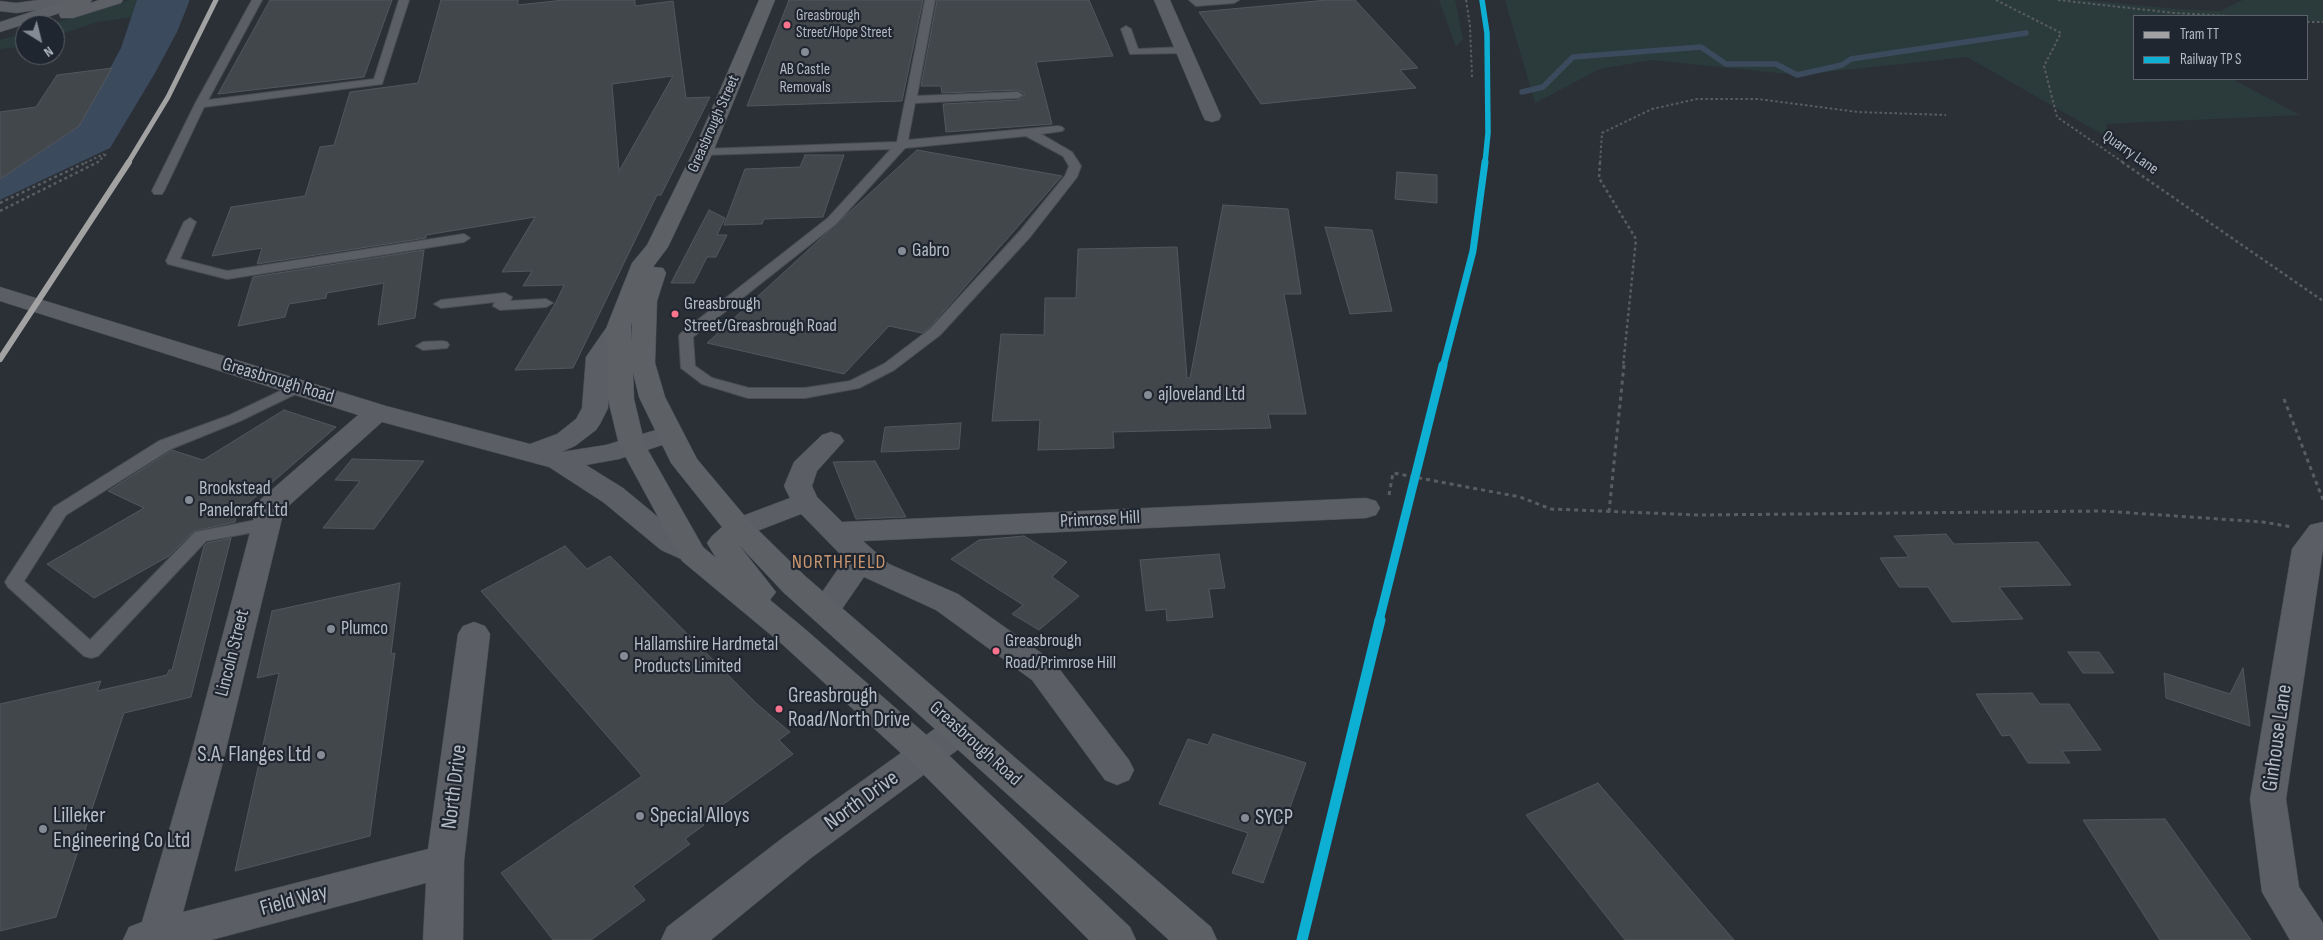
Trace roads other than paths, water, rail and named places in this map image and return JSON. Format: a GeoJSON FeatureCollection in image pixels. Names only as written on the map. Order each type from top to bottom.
{"type":"FeatureCollection","features":[{"type":"Feature","properties":{"kind":"main road"},"geometry":{"type":"LineString","coordinates":[[0,27],[84,0]]}},
{"type":"Feature","properties":{"kind":"main road"},"geometry":{"type":"LineString","coordinates":[[65,16],[114,0]]}},
{"type":"Feature","properties":{"kind":"main road","name":"Greasbrough Street"},"geometry":{"type":"LineString","coordinates":[[632,445],[621,399],[619,326],[643,264],[657,247],[702,152],[767,0]]}},
{"type":"Feature","properties":{"kind":"main road"},"geometry":{"type":"LineString","coordinates":[[0,36],[15,31]]}},
{"type":"Feature","properties":{"kind":"main road","name":"Greasbrough Street"},"geometry":{"type":"LineString","coordinates":[[657,247],[658,264],[646,301],[643,364],[652,397],[669,434]]}},
{"type":"Feature","properties":{"kind":"main road"},"geometry":{"type":"LineString","coordinates":[[632,445],[648,428],[638,394],[646,375]]}},
{"type":"Feature","properties":{"kind":"main road","name":"Greasbrough Road"},"geometry":{"type":"LineString","coordinates":[[669,434],[684,463],[739,528],[794,584],[1197,940]]}},
{"type":"Feature","properties":{"kind":"main road","name":"Greasbrough Road"},"geometry":{"type":"LineString","coordinates":[[632,445],[692,554],[794,637],[926,755],[1116,940]]}},
{"type":"Feature","properties":{"kind":"main road"},"geometry":{"type":"LineString","coordinates":[[739,528],[722,543],[736,564],[781,613],[794,637]]}},
{"type":"Feature","properties":{"kind":"street"},"geometry":{"type":"LineString","coordinates":[[0,6],[16,8],[72,0]]}},
{"type":"Feature","properties":{"kind":"street"},"geometry":{"type":"LineString","coordinates":[[1162,0],[1212,116]]}},
{"type":"Feature","properties":{"kind":"street","name":"Greasbrough Road"},"geometry":{"type":"LineString","coordinates":[[4,295],[377,412],[559,460],[600,454],[669,434]]}},
{"type":"Feature","properties":{"kind":"street","name":"Greasbrough Street"},"geometry":{"type":"LineString","coordinates":[[531,454],[566,440],[587,424],[595,408],[598,357],[619,326]]}},
{"type":"Feature","properties":{"kind":"street","name":"Lincoln Street"},"geometry":{"type":"LineString","coordinates":[[150,938],[206,762],[270,506],[377,412]]}},
{"type":"Feature","properties":{"kind":"street"},"geometry":{"type":"LineString","coordinates":[[831,441],[804,468],[798,486],[806,502],[878,572],[947,602],[1043,671],[1117,770]]}},
{"type":"Feature","properties":{"kind":"street","name":"Greasbrough Road"},"geometry":{"type":"LineString","coordinates":[[559,460],[613,495],[671,543],[692,554]]}},
{"type":"Feature","properties":{"kind":"street"},"geometry":{"type":"LineString","coordinates":[[739,528],[806,502]]}},
{"type":"Feature","properties":{"kind":"street","name":"Primrose Hill"},"geometry":{"type":"LineString","coordinates":[[835,532],[1377,503]]}},
{"type":"Feature","properties":{"kind":"street","name":"Ginhouse Lane"},"geometry":{"type":"LineString","coordinates":[[2312,940],[2281,892],[2268,799],[2307,549],[2322,521]]}},
{"type":"Feature","properties":{"kind":"street"},"geometry":{"type":"LineString","coordinates":[[824,611],[862,558]]}},
{"type":"Feature","properties":{"kind":"street","name":"North Drive"},"geometry":{"type":"LineString","coordinates":[[443,940],[445,861],[474,634]]}},
{"type":"Feature","properties":{"kind":"street","name":"North Drive"},"geometry":{"type":"LineString","coordinates":[[681,940],[798,847],[959,730]]}},
{"type":"Feature","properties":{"kind":"street","name":"Field Way"},"geometry":{"type":"LineString","coordinates":[[150,938],[445,861]]}},
{"type":"Feature","properties":{"kind":"lane"},"geometry":{"type":"LineString","coordinates":[[158,191],[200,104],[257,0]]}},
{"type":"Feature","properties":{"kind":"lane"},"geometry":{"type":"LineString","coordinates":[[200,104],[378,82],[404,0]]}},
{"type":"Feature","properties":{"kind":"lane"},"geometry":{"type":"LineString","coordinates":[[930,0],[902,144],[832,221],[686,336],[688,368],[707,381],[748,393],[804,393],[854,385],[889,367],[935,332],[1025,234],[1072,177],[1075,166],[1068,154],[1058,146],[1028,132]]}},
{"type":"Feature","properties":{"kind":"lane"},"geometry":{"type":"LineString","coordinates":[[1194,0],[1196,3],[1234,0]]}},
{"type":"Feature","properties":{"kind":"lane"},"geometry":{"type":"LineString","coordinates":[[1126,28],[1134,52],[1183,50]]}},
{"type":"Feature","properties":{"kind":"lane"},"geometry":{"type":"LineString","coordinates":[[911,100],[1018,95]]}},
{"type":"Feature","properties":{"kind":"lane"},"geometry":{"type":"LineString","coordinates":[[702,152],[902,144],[1058,129]]}},
{"type":"Feature","properties":{"kind":"lane"},"geometry":{"type":"LineString","coordinates":[[190,222],[173,261],[228,275],[464,238]]}},
{"type":"Feature","properties":{"kind":"lane"},"geometry":{"type":"LineString","coordinates":[[441,304],[505,296],[500,306],[546,303]]}},
{"type":"Feature","properties":{"kind":"lane"},"geometry":{"type":"LineString","coordinates":[[423,346],[442,345]]}},
{"type":"Feature","properties":{"kind":"lane"},"geometry":{"type":"LineString","coordinates":[[266,524],[201,536],[91,651],[14,582],[60,511],[165,445],[235,418],[298,388]]}},
{"type":"Feature","properties":{"kind":"water"},"geometry":{"type":"Polygon","coordinates":[[[137,0],[189,0],[189,2],[177,32],[155,73],[110,148],[0,200],[0,179],[79,126],[121,48],[137,0]]]}},
{"type":"Feature","properties":{"kind":"waterway"},"geometry":{"type":"LineString","coordinates":[[1522,92],[1543,87],[1573,57],[1701,47],[1726,64],[1776,64],[1797,75],[1842,65],[1851,59],[2026,33]]}},
{"type":"Feature","properties":{"kind":"tram line","name":"TT"},"geometry":{"type":"LineString","coordinates":[[0,359],[119,178],[168,97],[216,0]]}},
{"type":"Feature","properties":{"kind":"place","name":"Greasbrough Street/Hope Street"},"geometry":{"type":"Point","coordinates":[787,25]}},
{"type":"Feature","properties":{"kind":"place","name":"AB Castle Removals"},"geometry":{"type":"Point","coordinates":[805,52]}},
{"type":"Feature","properties":{"kind":"place","name":"Gabro"},"geometry":{"type":"Point","coordinates":[902,251]}},
{"type":"Feature","properties":{"kind":"place","name":"Greasbrough Street/Greasbrough Road"},"geometry":{"type":"Point","coordinates":[675,314]}},
{"type":"Feature","properties":{"kind":"place","name":"ajloveland Ltd"},"geometry":{"type":"Point","coordinates":[1148,395]}},
{"type":"Feature","properties":{"kind":"place","name":"Brookstead Panelcraft Ltd"},"geometry":{"type":"Point","coordinates":[189,500]}},
{"type":"Feature","properties":{"kind":"place","name":"Plumco"},"geometry":{"type":"Point","coordinates":[331,629]}},
{"type":"Feature","properties":{"kind":"place","name":"Greasbrough Road/Primrose Hill"},"geometry":{"type":"Point","coordinates":[996,651]}},
{"type":"Feature","properties":{"kind":"place","name":"Hallamshire Hardmetal Products Limited"},"geometry":{"type":"Point","coordinates":[624,656]}},
{"type":"Feature","properties":{"kind":"place","name":"Greasbrough Road/North Drive"},"geometry":{"type":"Point","coordinates":[779,709]}},
{"type":"Feature","properties":{"kind":"place","name":"S.A. Flanges Ltd"},"geometry":{"type":"Point","coordinates":[321,755]}},
{"type":"Feature","properties":{"kind":"place","name":"Special Alloys"},"geometry":{"type":"Point","coordinates":[640,816]}},
{"type":"Feature","properties":{"kind":"place","name":"SYCP"},"geometry":{"type":"Point","coordinates":[1245,818]}},
{"type":"Feature","properties":{"kind":"place","name":"Lilleker Engineering Co Ltd"},"geometry":{"type":"Point","coordinates":[43,829]}},
{"type":"Feature","properties":{"kind":"district","name":"NORTHFIELD"},"geometry":{"type":"Point","coordinates":[839,563]}}]}
